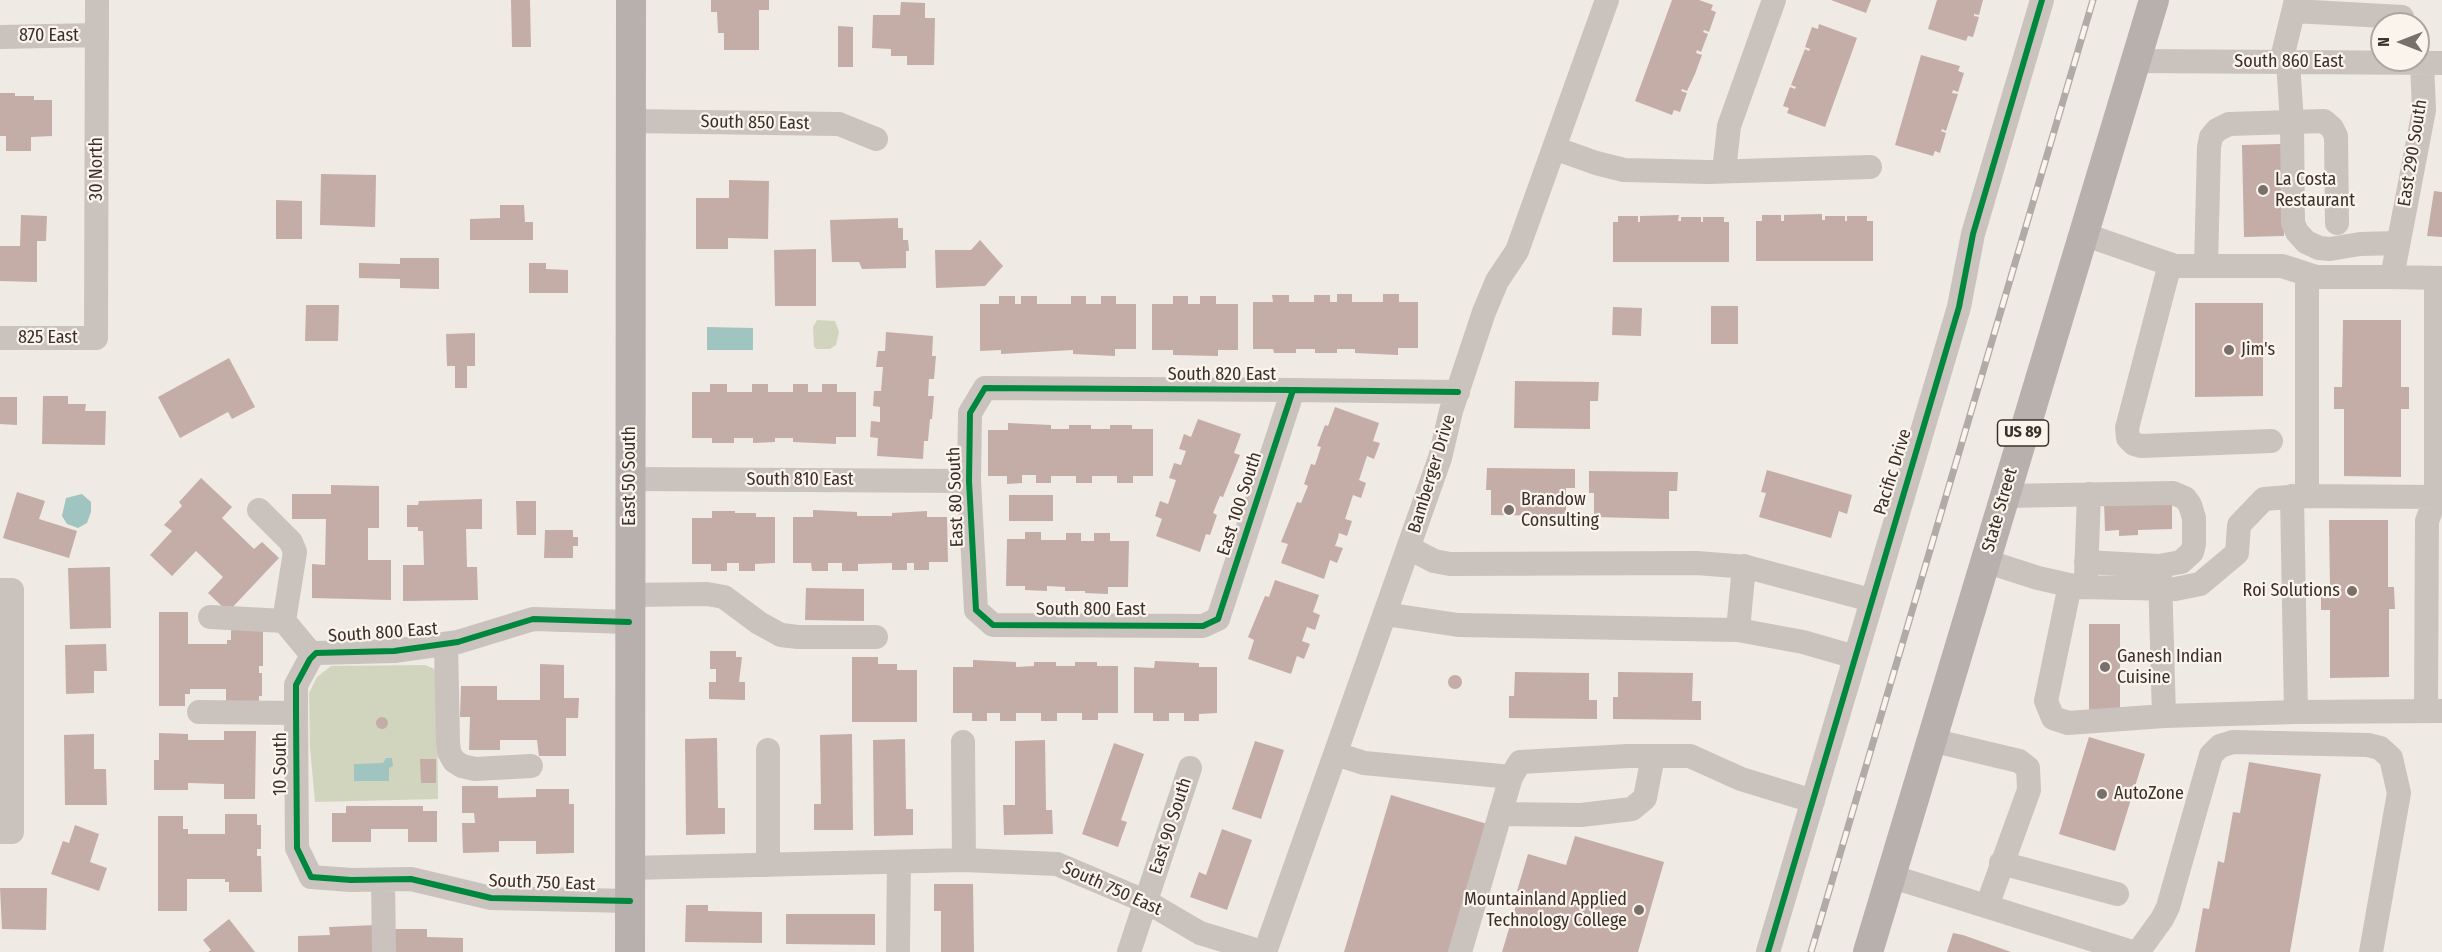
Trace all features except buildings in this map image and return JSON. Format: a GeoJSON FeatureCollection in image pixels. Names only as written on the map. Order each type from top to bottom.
{"type":"FeatureCollection","features":[{"type":"Feature","properties":{"kind":"main road","name":"East 50 South"},"geometry":{"type":"LineString","coordinates":[[630,952],[631,0]]}},
{"type":"Feature","properties":{"kind":"main road","name":"State Street"},"geometry":{"type":"LineString","coordinates":[[1868,952],[2154,0]]}},
{"type":"Feature","properties":{"kind":"street","name":"30 North"},"geometry":{"type":"LineString","coordinates":[[96,339],[97,0]]}},
{"type":"Feature","properties":{"kind":"street","name":"Bamberger Drive"},"geometry":{"type":"LineString","coordinates":[[1264,952],[1440,458],[1458,392],[1484,312],[1497,281],[1517,251],[1607,0]]}},
{"type":"Feature","properties":{"kind":"street"},"geometry":{"type":"LineString","coordinates":[[1724,171],[1729,126],[1774,0]]}},
{"type":"Feature","properties":{"kind":"street","name":"Pacific Drive"},"geometry":{"type":"LineString","coordinates":[[1768,952],[1959,307],[1973,234],[2042,0]]}},
{"type":"Feature","properties":{"kind":"street"},"geometry":{"type":"LineString","coordinates":[[2376,12],[2295,6],[2284,62],[2292,122],[2293,223],[2297,232],[2309,244],[2319,248],[2398,243]]}},
{"type":"Feature","properties":{"kind":"street","name":"870 East"},"geometry":{"type":"LineString","coordinates":[[0,37],[97,35]]}},
{"type":"Feature","properties":{"kind":"street","name":"South 860 East"},"geometry":{"type":"LineString","coordinates":[[2137,61],[2370,62]]}},
{"type":"Feature","properties":{"kind":"street","name":"East 290 South"},"geometry":{"type":"LineString","coordinates":[[2392,277],[2424,110],[2418,72]]}},
{"type":"Feature","properties":{"kind":"street","name":"South 850 East"},"geometry":{"type":"LineString","coordinates":[[631,121],[839,124],[876,139]]}},
{"type":"Feature","properties":{"kind":"street"},"geometry":{"type":"LineString","coordinates":[[2206,266],[2208,147],[2211,137],[2217,130],[2229,124],[2324,121],[2332,128],[2336,136],[2337,223],[2360,244]]}},
{"type":"Feature","properties":{"kind":"street"},"geometry":{"type":"LineString","coordinates":[[1554,148],[1596,164],[1624,170],[1724,171],[1870,167]]}},
{"type":"Feature","properties":{"kind":"street"},"geometry":{"type":"LineString","coordinates":[[2309,244],[2337,223]]}},
{"type":"Feature","properties":{"kind":"street"},"geometry":{"type":"LineString","coordinates":[[2083,234],[2170,264],[2282,266],[2316,277],[2439,278],[2439,497],[2427,521],[2434,711],[2164,716],[2068,723],[2053,718],[2046,702],[2086,562],[2089,494]]}},
{"type":"Feature","properties":{"kind":"street"},"geometry":{"type":"LineString","coordinates":[[2170,264],[2127,428],[2128,438],[2134,444],[2141,446],[2271,441]]}},
{"type":"Feature","properties":{"kind":"street"},"geometry":{"type":"LineString","coordinates":[[2296,712],[2299,496],[2307,274]]}},
{"type":"Feature","properties":{"kind":"street","name":"825 East"},"geometry":{"type":"LineString","coordinates":[[0,338],[96,339]]}},
{"type":"Feature","properties":{"kind":"street","name":"South 820 East"},"geometry":{"type":"LineString","coordinates":[[986,388],[1458,392]]}},
{"type":"Feature","properties":{"kind":"street","name":"East 80 South"},"geometry":{"type":"LineString","coordinates":[[976,610],[969,481],[970,413],[986,388]]}},
{"type":"Feature","properties":{"kind":"street","name":"East 100 South"},"geometry":{"type":"LineString","coordinates":[[1210,623],[1218,619],[1293,390]]}},
{"type":"Feature","properties":{"kind":"street","name":"South 810 East"},"geometry":{"type":"LineString","coordinates":[[630,479],[969,481]]}},
{"type":"Feature","properties":{"kind":"street"},"geometry":{"type":"LineString","coordinates":[[1985,561],[2078,586],[2160,577],[2192,552],[2194,518],[2190,505],[2185,498],[2173,493],[2004,496]]}},
{"type":"Feature","properties":{"kind":"street"},"geometry":{"type":"LineString","coordinates":[[2086,562],[2160,577],[2175,589],[2200,584],[2237,553],[2239,525],[2264,499],[2299,496],[2439,497]]}},
{"type":"Feature","properties":{"kind":"street"},"geometry":{"type":"LineString","coordinates":[[258,510],[291,542],[295,552],[284,621]]}},
{"type":"Feature","properties":{"kind":"street"},"geometry":{"type":"LineString","coordinates":[[1409,548],[1434,561],[1450,564],[1697,563],[1744,566],[1871,600]]}},
{"type":"Feature","properties":{"kind":"street"},"geometry":{"type":"LineString","coordinates":[[1738,630],[1744,566]]}},
{"type":"Feature","properties":{"kind":"street"},"geometry":{"type":"LineString","coordinates":[[2160,577],[2164,716]]}},
{"type":"Feature","properties":{"kind":"street"},"geometry":{"type":"LineString","coordinates":[[6,590],[6,832]]}},
{"type":"Feature","properties":{"kind":"street","name":"South 800 East"},"geometry":{"type":"LineString","coordinates":[[314,655],[394,651],[446,644],[533,619],[630,609],[707,594],[724,597],[759,624],[781,635],[876,637]]}},
{"type":"Feature","properties":{"kind":"street","name":"South 800 East"},"geometry":{"type":"LineString","coordinates":[[976,610],[993,625],[1203,626],[1210,623]]}},
{"type":"Feature","properties":{"kind":"street"},"geometry":{"type":"LineString","coordinates":[[1385,614],[1458,625],[1738,630],[1803,642],[1855,657]]}},
{"type":"Feature","properties":{"kind":"street"},"geometry":{"type":"LineString","coordinates":[[210,617],[284,621],[314,655]]}},
{"type":"Feature","properties":{"kind":"street"},"geometry":{"type":"LineString","coordinates":[[446,644],[448,741],[449,752],[454,762],[475,769],[531,766]]}},
{"type":"Feature","properties":{"kind":"street","name":"10 South"},"geometry":{"type":"LineString","coordinates":[[311,877],[297,849],[296,685],[314,655]]}},
{"type":"Feature","properties":{"kind":"street"},"geometry":{"type":"LineString","coordinates":[[199,712],[296,713]]}},
{"type":"Feature","properties":{"kind":"street"},"geometry":{"type":"LineString","coordinates":[[1931,740],[2019,761],[2028,768],[2029,790],[1987,906]]}},
{"type":"Feature","properties":{"kind":"street"},"geometry":{"type":"LineString","coordinates":[[963,742],[964,860]]}},
{"type":"Feature","properties":{"kind":"street"},"geometry":{"type":"LineString","coordinates":[[2138,952],[2168,907],[2211,755],[2220,746],[2233,742],[2368,745],[2380,748],[2391,758],[2399,793],[2371,952]]}},
{"type":"Feature","properties":{"kind":"street"},"geometry":{"type":"LineString","coordinates":[[768,750],[768,865]]}},
{"type":"Feature","properties":{"kind":"street"},"geometry":{"type":"LineString","coordinates":[[1336,754],[1364,763],[1511,777]]}},
{"type":"Feature","properties":{"kind":"street"},"geometry":{"type":"LineString","coordinates":[[1500,814],[1581,815],[1632,809],[1645,798],[1653,756]]}},
{"type":"Feature","properties":{"kind":"street"},"geometry":{"type":"LineString","coordinates":[[1460,952],[1511,777],[1520,762],[1690,756],[1741,779],[1813,801]]}},
{"type":"Feature","properties":{"kind":"street","name":"East 90 South"},"geometry":{"type":"LineString","coordinates":[[1129,952],[1190,768]]}},
{"type":"Feature","properties":{"kind":"street","name":"South 750 East"},"geometry":{"type":"LineString","coordinates":[[630,868],[964,860],[1057,864],[1147,902],[1200,933],[1264,952]]}},
{"type":"Feature","properties":{"kind":"street"},"geometry":{"type":"LineString","coordinates":[[898,950],[899,862]]}},
{"type":"Feature","properties":{"kind":"street"},"geometry":{"type":"LineString","coordinates":[[2001,863],[2116,894]]}},
{"type":"Feature","properties":{"kind":"street"},"geometry":{"type":"LineString","coordinates":[[1890,876],[2132,952]]}},
{"type":"Feature","properties":{"kind":"street","name":"South 750 East"},"geometry":{"type":"LineString","coordinates":[[311,877],[351,880],[411,879],[492,898],[630,901]]}},
{"type":"Feature","properties":{"kind":"street"},"geometry":{"type":"LineString","coordinates":[[383,880],[384,952]]}},
{"type":"Feature","properties":{"kind":"green space"},"geometry":{"type":"Polygon","coordinates":[[[817,320],[835,321],[839,332],[836,345],[830,349],[814,347],[813,327],[817,320]]]}},
{"type":"Feature","properties":{"kind":"green space"},"geometry":{"type":"Polygon","coordinates":[[[425,665],[437,670],[438,799],[315,802],[310,748],[309,693],[317,677],[331,666],[425,665]]]}},
{"type":"Feature","properties":{"kind":"water"},"geometry":{"type":"Polygon","coordinates":[[[707,327],[753,328],[753,350],[707,350],[707,327]]]}},
{"type":"Feature","properties":{"kind":"water"},"geometry":{"type":"Polygon","coordinates":[[[82,494],[91,502],[91,512],[87,523],[78,528],[67,524],[62,516],[66,498],[82,494]]]}},
{"type":"Feature","properties":{"kind":"water"},"geometry":{"type":"Polygon","coordinates":[[[386,758],[392,758],[393,766],[389,768],[389,781],[354,781],[354,764],[383,763],[386,758]]]}},
{"type":"Feature","properties":{"kind":"railway"},"geometry":{"type":"LineString","coordinates":[[1811,952],[2093,0]]}},
{"type":"Feature","properties":{"kind":"cycle path"},"geometry":{"type":"LineString","coordinates":[[1768,952],[1959,307],[1973,234],[2042,0]]}},
{"type":"Feature","properties":{"kind":"cycle path"},"geometry":{"type":"LineString","coordinates":[[1293,390],[1218,619],[1203,626],[993,625],[976,610],[969,481],[970,413],[985,388],[1293,390],[1458,392]]}},
{"type":"Feature","properties":{"kind":"cycle path"},"geometry":{"type":"LineString","coordinates":[[629,622],[533,619],[458,642],[394,651],[316,653],[310,659],[296,685],[296,713],[297,848],[311,877],[351,880],[411,879],[491,898],[630,901]]}},
{"type":"Feature","properties":{"kind":"place","name":"La Costa Restaurant"},"geometry":{"type":"Point","coordinates":[2263,190]}},
{"type":"Feature","properties":{"kind":"place","name":"Jim's"},"geometry":{"type":"Point","coordinates":[2229,350]}},
{"type":"Feature","properties":{"kind":"place","name":"Brandow Consulting"},"geometry":{"type":"Point","coordinates":[1509,510]}},
{"type":"Feature","properties":{"kind":"place","name":"Roi Solutions"},"geometry":{"type":"Point","coordinates":[2352,591]}},
{"type":"Feature","properties":{"kind":"place","name":"Ganesh Indian Cuisine"},"geometry":{"type":"Point","coordinates":[2105,667]}},
{"type":"Feature","properties":{"kind":"place","name":"AutoZone"},"geometry":{"type":"Point","coordinates":[2102,794]}},
{"type":"Feature","properties":{"kind":"place","name":"Mountainland Applied Technology College"},"geometry":{"type":"Point","coordinates":[1639,910]}}]}
